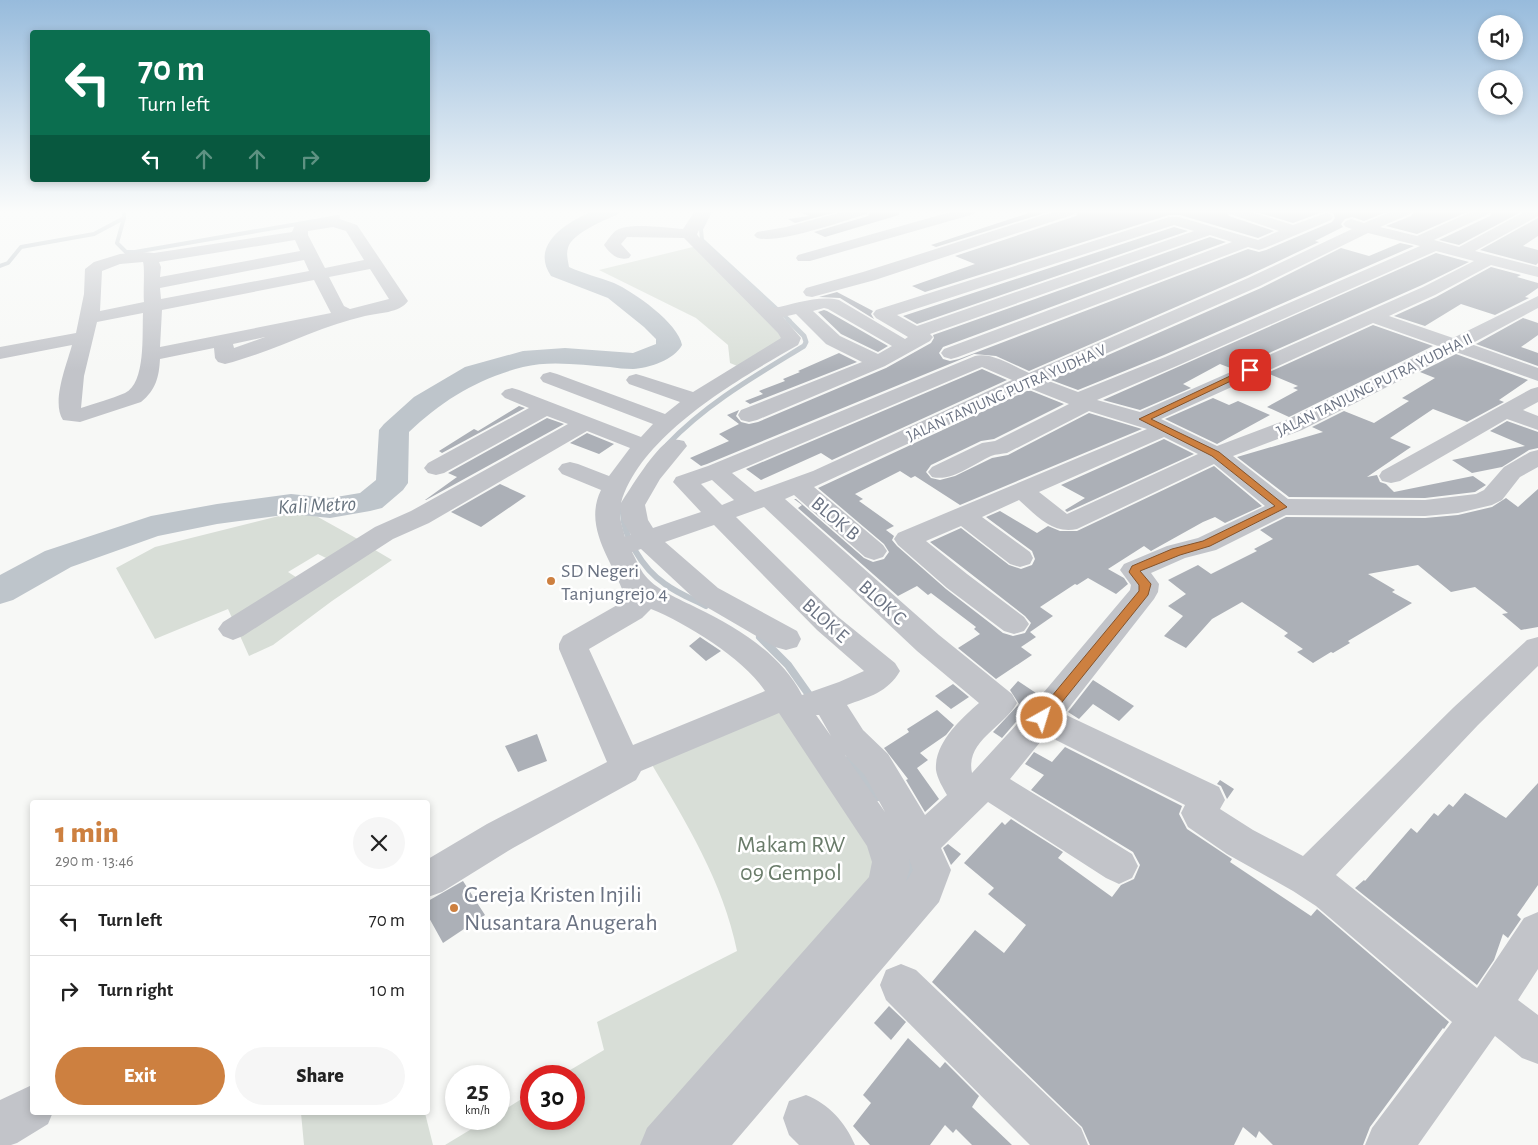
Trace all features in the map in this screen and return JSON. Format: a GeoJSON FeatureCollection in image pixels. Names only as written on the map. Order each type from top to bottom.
{"type":"FeatureCollection","features":[{"type":"Feature","properties":{"kind":"street"},"geometry":{"type":"LineString","coordinates":[[103,264],[93,269],[91,318],[75,371],[69,408],[71,415],[80,415],[133,397],[141,391],[149,378],[153,305],[151,264]]}},
{"type":"Feature","properties":{"kind":"street"},"geometry":{"type":"LineString","coordinates":[[152,284],[255,264]]}},
{"type":"Feature","properties":{"kind":"street"},"geometry":{"type":"LineString","coordinates":[[315,264],[337,310],[347,315]]}},
{"type":"Feature","properties":{"kind":"street"},"geometry":{"type":"LineString","coordinates":[[91,318],[368,264]]}},
{"type":"Feature","properties":{"kind":"street"},"geometry":{"type":"LineString","coordinates":[[151,355],[223,340],[225,358],[347,315],[391,305],[399,301],[376,264]]}},
{"type":"Feature","properties":{"kind":"street"},"geometry":{"type":"LineString","coordinates":[[734,264],[783,311],[833,340],[878,362]]}},
{"type":"Feature","properties":{"kind":"street"},"geometry":{"type":"LineString","coordinates":[[812,292],[904,264]]}},
{"type":"Feature","properties":{"kind":"street"},"geometry":{"type":"LineString","coordinates":[[914,339],[882,314],[1036,264]]}},
{"type":"Feature","properties":{"kind":"street"},"geometry":{"type":"LineString","coordinates":[[750,415],[878,362],[914,339],[1116,264]]}},
{"type":"Feature","properties":{"kind":"street"},"geometry":{"type":"LineString","coordinates":[[718,515],[685,482],[716,471],[837,420],[959,360],[1192,264]]}},
{"type":"Feature","properties":{"kind":"street","name":"JALAN TANJUNG PUTRA YUDHA V"},"geometry":{"type":"LineString","coordinates":[[632,544],[760,500],[797,485],[1290,264]]}},
{"type":"Feature","properties":{"kind":"street"},"geometry":{"type":"LineString","coordinates":[[940,472],[990,448],[999,448],[1008,444],[1084,401],[1385,264]]}},
{"type":"Feature","properties":{"kind":"street"},"geometry":{"type":"LineString","coordinates":[[840,563],[906,539],[1022,490],[1372,316],[1480,264]]}},
{"type":"Feature","properties":{"kind":"street"},"geometry":{"type":"LineString","coordinates":[[1503,264],[1538,272]]}},
{"type":"Feature","properties":{"kind":"street","name":"JALAN TANJUNG PUTRA YUDHA II"},"geometry":{"type":"LineString","coordinates":[[1022,490],[1060,520],[1066,523],[1071,522],[1216,454],[1294,425],[1455,345],[1538,300]]}},
{"type":"Feature","properties":{"kind":"street"},"geometry":{"type":"LineString","coordinates":[[783,311],[832,304],[959,360],[982,360],[1084,401],[1154,424],[1216,454],[1282,507]]}},
{"type":"Feature","properties":{"kind":"street"},"geometry":{"type":"LineString","coordinates":[[783,311],[791,341],[730,376],[662,420],[639,444],[608,502],[607,518],[632,544],[708,595],[786,640]]}},
{"type":"Feature","properties":{"kind":"street"},"geometry":{"type":"LineString","coordinates":[[1372,316],[1538,375]]}},
{"type":"Feature","properties":{"kind":"street"},"geometry":{"type":"LineString","coordinates":[[0,353],[84,337]]}},
{"type":"Feature","properties":{"kind":"street"},"geometry":{"type":"LineString","coordinates":[[550,378],[662,420]]}},
{"type":"Feature","properties":{"kind":"street"},"geometry":{"type":"LineString","coordinates":[[636,380],[692,400]]}},
{"type":"Feature","properties":{"kind":"street"},"geometry":{"type":"LineString","coordinates":[[1391,476],[1538,393]]}},
{"type":"Feature","properties":{"kind":"street"},"geometry":{"type":"LineString","coordinates":[[512,394],[639,444]]}},
{"type":"Feature","properties":{"kind":"street"},"geometry":{"type":"LineString","coordinates":[[797,395],[880,449]]}},
{"type":"Feature","properties":{"kind":"street"},"geometry":{"type":"LineString","coordinates":[[639,444],[655,433],[692,400]]}},
{"type":"Feature","properties":{"kind":"street"},"geometry":{"type":"LineString","coordinates":[[436,468],[547,407]]}},
{"type":"Feature","properties":{"kind":"street"},"geometry":{"type":"LineString","coordinates":[[1507,412],[1538,423]]}},
{"type":"Feature","properties":{"kind":"street"},"geometry":{"type":"LineString","coordinates":[[233,629],[384,533],[420,517],[586,423]]}},
{"type":"Feature","properties":{"kind":"street"},"geometry":{"type":"LineString","coordinates":[[430,879],[500,836],[624,770],[624,763],[580,663],[574,644],[642,602],[632,579],[632,544],[635,520],[632,505],[650,476],[676,446]]}},
{"type":"Feature","properties":{"kind":"street"},"geometry":{"type":"LineString","coordinates":[[921,843],[978,789],[1042,718],[1144,592],[1145,584],[1134,572],[1136,569],[1176,552],[1207,544],[1282,507],[1425,508],[1458,505],[1483,500],[1493,495],[1512,472],[1538,457]]}},
{"type":"Feature","properties":{"kind":"street"},"geometry":{"type":"LineString","coordinates":[[570,469],[615,487]]}},
{"type":"Feature","properties":{"kind":"street","name":"BLOK C"},"geometry":{"type":"LineString","coordinates":[[716,471],[760,500],[840,563],[928,643],[1001,703],[972,726],[957,749],[953,767],[960,788],[978,789]]}},
{"type":"Feature","properties":{"kind":"street","name":"BLOK B"},"geometry":{"type":"LineString","coordinates":[[797,485],[874,551]]}},
{"type":"Feature","properties":{"kind":"street"},"geometry":{"type":"LineString","coordinates":[[963,514],[1020,558]]}},
{"type":"Feature","properties":{"kind":"street","name":"BLOK E"},"geometry":{"type":"LineString","coordinates":[[718,515],[827,623],[884,671],[881,677],[807,702]]}},
{"type":"Feature","properties":{"kind":"street"},"geometry":{"type":"LineString","coordinates":[[906,539],[1014,624]]}},
{"type":"Feature","properties":{"kind":"street"},"geometry":{"type":"LineString","coordinates":[[632,579],[653,598],[734,642],[754,657],[771,675],[807,702],[876,764],[921,843],[932,870],[925,889],[899,893],[883,890],[735,1065],[664,1145]]}},
{"type":"Feature","properties":{"kind":"street"},"geometry":{"type":"LineString","coordinates":[[1307,878],[1466,716],[1538,648]]}},
{"type":"Feature","properties":{"kind":"street"},"geometry":{"type":"LineString","coordinates":[[624,763],[748,713],[807,702]]}},
{"type":"Feature","properties":{"kind":"street"},"geometry":{"type":"LineString","coordinates":[[807,702],[880,835],[891,859],[890,877],[899,893]]}},
{"type":"Feature","properties":{"kind":"street"},"geometry":{"type":"LineString","coordinates":[[1042,718],[1204,797],[1207,799],[1199,813],[1201,816],[1240,842],[1307,878],[1485,1012],[1538,1042]]}},
{"type":"Feature","properties":{"kind":"street"},"geometry":{"type":"LineString","coordinates":[[978,789],[1119,866]]}},
{"type":"Feature","properties":{"kind":"street"},"geometry":{"type":"LineString","coordinates":[[701,1145],[899,893]]}},
{"type":"Feature","properties":{"kind":"street"},"geometry":{"type":"LineString","coordinates":[[1389,1145],[1485,1012],[1538,932]]}},
{"type":"Feature","properties":{"kind":"street"},"geometry":{"type":"LineString","coordinates":[[901,985],[1064,1145]]}},
{"type":"Feature","properties":{"kind":"street"},"geometry":{"type":"LineString","coordinates":[[0,1126],[30,1109]]}},
{"type":"Feature","properties":{"kind":"green space"},"geometry":{"type":"Polygon","coordinates":[[[622,264],[722,264],[800,338],[799,343],[747,370],[730,363],[728,345],[696,318],[599,270],[622,264]]]}},
{"type":"Feature","properties":{"kind":"green space"},"geometry":{"type":"Polygon","coordinates":[[[295,512],[318,517],[363,542],[332,561],[318,554],[288,572],[310,586],[370,547],[392,560],[332,601],[273,645],[249,656],[228,609],[155,639],[116,568],[155,547],[295,512]]]}},
{"type":"Feature","properties":{"kind":"green space","name":"Makam RW 09 Gempol"},"geometry":{"type":"Polygon","coordinates":[[[782,703],[866,830],[877,878],[653,1145],[445,1145],[470,1130],[510,1130],[510,1106],[520,1100],[520,1130],[585,1130],[585,1065],[579,1065],[604,1050],[597,1022],[737,951],[731,925],[722,900],[701,851],[648,758],[782,703]]]}},
{"type":"Feature","properties":{"kind":"green space"},"geometry":{"type":"Polygon","coordinates":[[[301,1115],[426,1115],[433,1145],[304,1145],[301,1115]]]}},
{"type":"Feature","properties":{"kind":"building"},"geometry":{"type":"Polygon","coordinates":[[[974,264],[1012,264],[925,292],[912,286],[974,264]]]}},
{"type":"Feature","properties":{"kind":"building"},"geometry":{"type":"Polygon","coordinates":[[[1060,264],[1091,264],[917,324],[903,316],[1060,264]]]}},
{"type":"Feature","properties":{"kind":"building"},"geometry":{"type":"Polygon","coordinates":[[[1132,264],[1166,264],[943,347],[939,353],[943,359],[950,361],[1207,264],[1271,264],[1029,371],[996,356],[974,354],[707,464],[701,466],[690,458],[729,441],[719,434],[739,424],[727,415],[739,410],[736,416],[741,422],[749,424],[758,422],[886,368],[931,343],[934,338],[933,335],[1132,264]]]}},
{"type":"Feature","properties":{"kind":"building"},"geometry":{"type":"Polygon","coordinates":[[[1308,264],[1372,264],[1164,355],[1078,390],[1051,380],[1261,288],[1308,264]]]}},
{"type":"Feature","properties":{"kind":"building"},"geometry":{"type":"Polygon","coordinates":[[[1410,264],[1464,264],[1233,369],[1220,364],[1183,384],[1191,388],[1140,410],[1103,400],[1410,264]]]}},
{"type":"Feature","properties":{"kind":"building"},"geometry":{"type":"Polygon","coordinates":[[[1491,267],[1521,275],[1517,277],[1538,283],[1538,288],[1525,297],[1529,298],[1495,315],[1461,304],[1425,326],[1394,316],[1436,297],[1491,267]]]}},
{"type":"Feature","properties":{"kind":"building"},"geometry":{"type":"Polygon","coordinates":[[[837,292],[873,311],[871,314],[874,319],[840,298],[819,297],[837,292]]]}},
{"type":"Feature","properties":{"kind":"building"},"geometry":{"type":"Polygon","coordinates":[[[824,310],[888,346],[878,352],[841,334],[818,312],[824,310]]]}},
{"type":"Feature","properties":{"kind":"building"},"geometry":{"type":"Polygon","coordinates":[[[1523,318],[1538,323],[1538,335],[1521,347],[1538,353],[1538,366],[1476,344],[1523,318]]]}},
{"type":"Feature","properties":{"kind":"building"},"geometry":{"type":"Polygon","coordinates":[[[1373,325],[1433,346],[1289,417],[1267,407],[1298,390],[1293,388],[1298,386],[1267,373],[1373,325]]]}},
{"type":"Feature","properties":{"kind":"building"},"geometry":{"type":"Polygon","coordinates":[[[839,353],[857,362],[750,404],[745,401],[763,394],[759,391],[785,381],[783,379],[800,372],[798,371],[839,353]]]}},
{"type":"Feature","properties":{"kind":"building"},"geometry":{"type":"Polygon","coordinates":[[[1456,354],[1528,380],[1499,400],[1504,402],[1467,422],[1433,409],[1390,438],[1411,447],[1367,477],[1377,475],[1380,482],[1386,484],[1394,492],[1473,476],[1486,485],[1475,492],[1425,498],[1289,497],[1237,457],[1323,432],[1312,427],[1344,411],[1374,423],[1409,401],[1402,398],[1435,378],[1420,372],[1456,354]]]}},
{"type":"Feature","properties":{"kind":"building"},"geometry":{"type":"Polygon","coordinates":[[[982,369],[1007,380],[832,460],[821,453],[761,480],[746,469],[982,369]]]}},
{"type":"Feature","properties":{"kind":"building"},"geometry":{"type":"Polygon","coordinates":[[[1029,390],[1064,404],[994,439],[981,441],[931,465],[926,472],[931,478],[940,480],[955,476],[992,458],[1008,455],[1089,413],[1142,429],[960,505],[915,476],[911,478],[900,471],[855,494],[863,499],[859,501],[894,526],[886,530],[894,536],[892,540],[897,546],[946,589],[1003,633],[1013,636],[1025,633],[1031,623],[1025,616],[930,542],[961,528],[1009,565],[1021,569],[1032,565],[1035,559],[1032,551],[986,517],[1000,511],[1037,533],[1048,526],[1060,531],[1077,531],[1214,466],[1262,506],[1225,523],[1215,517],[1151,551],[1144,546],[1108,569],[1124,578],[1128,584],[1116,594],[1088,578],[1077,585],[1075,584],[1040,607],[1053,616],[1030,632],[1036,637],[1021,647],[1032,655],[996,679],[958,648],[980,634],[974,629],[976,627],[931,593],[928,595],[917,586],[898,596],[798,508],[802,505],[794,499],[796,499],[864,558],[873,562],[884,559],[889,552],[884,544],[818,488],[1029,390]]]}},
{"type":"Feature","properties":{"kind":"building"},"geometry":{"type":"Polygon","coordinates":[[[1213,398],[1229,405],[1238,401],[1270,415],[1217,444],[1165,419],[1213,398]]]}},
{"type":"Feature","properties":{"kind":"building"},"geometry":{"type":"Polygon","coordinates":[[[519,406],[525,408],[442,453],[439,451],[474,429],[478,431],[519,406]]]}},
{"type":"Feature","properties":{"kind":"building"},"geometry":{"type":"Polygon","coordinates":[[[547,418],[564,424],[425,500],[457,477],[448,473],[547,418]]]}},
{"type":"Feature","properties":{"kind":"building"},"geometry":{"type":"Polygon","coordinates":[[[1507,421],[1538,432],[1538,448],[1529,450],[1502,467],[1472,473],[1452,460],[1525,446],[1490,431],[1507,421]]]}},
{"type":"Feature","properties":{"kind":"building"},"geometry":{"type":"Polygon","coordinates":[[[587,433],[614,444],[599,454],[570,443],[587,433]]]}},
{"type":"Feature","properties":{"kind":"building"},"geometry":{"type":"Polygon","coordinates":[[[1164,439],[1194,454],[1067,512],[1065,510],[1085,498],[1061,485],[1164,439]]]}},
{"type":"Feature","properties":{"kind":"building"},"geometry":{"type":"Polygon","coordinates":[[[500,484],[526,496],[481,527],[451,512],[500,484]]]}},
{"type":"Feature","properties":{"kind":"building"},"geometry":{"type":"Polygon","coordinates":[[[1538,489],[1538,627],[1521,630],[1502,614],[1508,613],[1475,587],[1451,592],[1418,565],[1368,574],[1395,590],[1392,592],[1412,603],[1348,641],[1350,643],[1313,663],[1297,652],[1303,649],[1284,636],[1288,633],[1242,602],[1212,619],[1186,648],[1164,636],[1183,616],[1168,606],[1186,594],[1168,580],[1198,565],[1211,574],[1257,551],[1254,549],[1273,539],[1260,530],[1286,517],[1425,518],[1458,515],[1492,507],[1506,498],[1518,507],[1538,489]]]}},
{"type":"Feature","properties":{"kind":"building"},"geometry":{"type":"Polygon","coordinates":[[[700,637],[721,651],[706,661],[689,646],[700,637]]]}},
{"type":"Feature","properties":{"kind":"building"},"geometry":{"type":"Polygon","coordinates":[[[1093,680],[1134,706],[1119,721],[1093,704],[1079,719],[1068,712],[1093,680]]]}},
{"type":"Feature","properties":{"kind":"building"},"geometry":{"type":"Polygon","coordinates":[[[1018,681],[1039,695],[1002,738],[993,732],[1019,704],[1010,690],[1018,681]]]}},
{"type":"Feature","properties":{"kind":"building"},"geometry":{"type":"Polygon","coordinates":[[[953,684],[969,697],[951,709],[935,696],[953,684]]]}},
{"type":"Feature","properties":{"kind":"building"},"geometry":{"type":"Polygon","coordinates":[[[937,710],[954,725],[946,735],[920,753],[928,760],[917,768],[939,799],[925,812],[906,780],[908,779],[884,748],[909,732],[907,729],[937,710]]]}},
{"type":"Feature","properties":{"kind":"building"},"geometry":{"type":"Polygon","coordinates":[[[537,734],[547,761],[518,772],[505,746],[537,734]]]}},
{"type":"Feature","properties":{"kind":"building"},"geometry":{"type":"Polygon","coordinates":[[[1065,747],[1182,806],[1179,814],[1187,829],[1232,859],[1230,862],[1311,916],[1317,909],[1449,1022],[1370,1127],[1363,1145],[1273,1145],[1259,1131],[1256,1138],[1243,1127],[1234,1145],[1090,1145],[1082,1127],[932,982],[975,930],[1004,953],[1026,925],[988,894],[994,888],[964,863],[1002,822],[1005,825],[1011,819],[1063,852],[1058,858],[1112,897],[1121,885],[1134,879],[1140,865],[1133,852],[1031,790],[1044,775],[1025,764],[1034,752],[1052,762],[1065,747]]]}},
{"type":"Feature","properties":{"kind":"building"},"geometry":{"type":"Polygon","coordinates":[[[1220,780],[1234,789],[1227,799],[1221,786],[1217,784],[1220,780]]]}},
{"type":"Feature","properties":{"kind":"building"},"geometry":{"type":"Polygon","coordinates":[[[1538,783],[1538,885],[1517,915],[1521,919],[1508,938],[1503,934],[1494,960],[1477,985],[1355,888],[1365,881],[1411,828],[1417,833],[1434,813],[1438,816],[1449,804],[1453,807],[1465,793],[1506,818],[1538,783]]]}},
{"type":"Feature","properties":{"kind":"building"},"geometry":{"type":"Polygon","coordinates":[[[948,844],[961,854],[951,865],[943,848],[948,844]]]}},
{"type":"Feature","properties":{"kind":"building","name":"Gereja Kristen Injili Nusantara Anugerah"},"geometry":{"type":"Polygon","coordinates":[[[463,881],[485,915],[443,943],[430,920],[430,900],[463,881]]]}},
{"type":"Feature","properties":{"kind":"building"},"geometry":{"type":"Polygon","coordinates":[[[889,1006],[906,1022],[891,1040],[874,1023],[889,1006]]]}},
{"type":"Feature","properties":{"kind":"building"},"geometry":{"type":"Polygon","coordinates":[[[908,1038],[940,1068],[945,1062],[979,1096],[972,1107],[1012,1145],[972,1145],[956,1129],[953,1133],[945,1125],[930,1145],[870,1145],[853,1126],[871,1103],[863,1095],[908,1038]]]}},
{"type":"Feature","properties":{"kind":"waterway"},"geometry":{"type":"LineString","coordinates":[[0,266],[4,264]]}},
{"type":"Feature","properties":{"kind":"waterway","name":"Kali Metro"},"geometry":{"type":"LineString","coordinates":[[0,591],[58,559],[151,527],[217,514],[291,504],[330,508],[370,501],[392,483],[394,430],[424,403],[475,373],[523,359],[565,356],[633,361],[652,356],[667,349],[669,345],[668,338],[653,322],[626,300],[606,288],[559,271],[558,264]]}},
{"type":"Feature","properties":{"kind":"waterway"},"geometry":{"type":"LineString","coordinates":[[729,264],[790,321]]}},
{"type":"Feature","properties":{"kind":"waterway"},"geometry":{"type":"LineString","coordinates":[[667,445],[715,403],[804,346],[806,342],[804,336],[788,320]]}},
{"type":"Feature","properties":{"kind":"waterway"},"geometry":{"type":"LineString","coordinates":[[623,508],[623,518],[630,540],[649,570],[670,587],[706,606]]}},
{"type":"Feature","properties":{"kind":"waterway"},"geometry":{"type":"LineString","coordinates":[[760,637],[788,665],[812,699]]}},
{"type":"Feature","properties":{"kind":"waterway"},"geometry":{"type":"LineString","coordinates":[[850,758],[878,797]]}},
{"type":"Feature","properties":{"kind":"waterway"},"geometry":{"type":"LineString","coordinates":[[903,885],[912,869],[911,860]]}},
{"type":"Feature","properties":{"kind":"place","name":"SD Negeri Tanjungrejo 4"},"geometry":{"type":"Point","coordinates":[551,581]}},
{"type":"Feature","properties":{"kind":"place","name":"Gereja Kristen Injili Nusantara Anugerah"},"geometry":{"type":"Point","coordinates":[454,908]}},
{"type":"Feature","properties":{"kind":"route"},"geometry":{"type":"LineString","coordinates":[[1042,718],[1144,592],[1145,584],[1134,570],[1176,552],[1207,544],[1282,507],[1216,454],[1143,419],[1250,370]]}}]}
